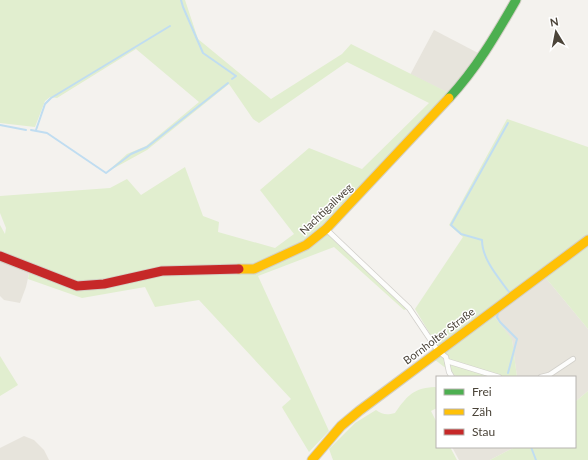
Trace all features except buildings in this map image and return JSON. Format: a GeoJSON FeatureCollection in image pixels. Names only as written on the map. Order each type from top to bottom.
{"type":"FeatureCollection","features":[{"type":"Feature","properties":{"kind":"street","name":"Nachtigallweg"},"geometry":{"type":"LineString","coordinates":[[0,256],[77,286],[104,284],[162,271],[254,269],[306,245],[326,229],[460,88],[488,50],[516,0]]}},
{"type":"Feature","properties":{"kind":"street","name":"Bornholter Straße"},"geometry":{"type":"LineString","coordinates":[[312,460],[341,426],[359,411],[588,240]]}},
{"type":"Feature","properties":{"kind":"lane"},"geometry":{"type":"LineString","coordinates":[[326,229],[409,308],[438,351],[446,357],[452,376]]}},
{"type":"Feature","properties":{"kind":"lane"},"geometry":{"type":"LineString","coordinates":[[545,376],[549,375],[573,359]]}},
{"type":"Feature","properties":{"kind":"lane"},"geometry":{"type":"LineString","coordinates":[[447,361],[496,376]]}},
{"type":"Feature","properties":{"kind":"shaded area"},"geometry":{"type":"Polygon","coordinates":[[[434,30],[480,54],[449,93],[410,75],[434,30]]]}},
{"type":"Feature","properties":{"kind":"shaded area"},"geometry":{"type":"Polygon","coordinates":[[[0,259],[30,269],[26,287],[20,303],[4,300],[0,296],[0,259]]]}},
{"type":"Feature","properties":{"kind":"shaded area"},"geometry":{"type":"Polygon","coordinates":[[[545,277],[588,329],[588,391],[576,401],[576,376],[517,376],[512,340],[493,315],[545,277]]]}},
{"type":"Feature","properties":{"kind":"shaded area"},"geometry":{"type":"Polygon","coordinates":[[[24,436],[34,440],[44,450],[49,460],[0,460],[0,448],[24,436]]]}},
{"type":"Feature","properties":{"kind":"shaded area"},"geometry":{"type":"Polygon","coordinates":[[[453,448],[513,448],[490,460],[459,460],[453,448]]]}},
{"type":"Feature","properties":{"kind":"green space"},"geometry":{"type":"Polygon","coordinates":[[[0,0],[185,0],[198,39],[271,99],[342,54],[351,44],[449,93],[331,229],[324,221],[327,225],[323,230],[407,309],[404,310],[334,247],[258,276],[329,431],[309,452],[282,407],[291,399],[199,300],[155,307],[145,287],[82,298],[28,279],[31,266],[0,253],[0,225],[5,234],[6,228],[0,213],[0,196],[110,188],[127,179],[141,195],[185,167],[203,216],[219,222],[218,232],[275,248],[294,234],[260,190],[309,148],[362,169],[429,103],[347,62],[259,123],[253,119],[229,84],[147,150],[107,172],[127,154],[146,146],[199,102],[136,49],[57,98],[50,97],[45,101],[35,127],[0,123],[0,0]]]}},
{"type":"Feature","properties":{"kind":"green space"},"geometry":{"type":"Polygon","coordinates":[[[507,119],[588,147],[588,236],[438,347],[415,309],[463,237],[449,225],[507,119]]]}},
{"type":"Feature","properties":{"kind":"green space"},"geometry":{"type":"Polygon","coordinates":[[[588,246],[588,329],[545,277],[588,246]]]}},
{"type":"Feature","properties":{"kind":"green space"},"geometry":{"type":"Polygon","coordinates":[[[493,315],[512,339],[517,376],[456,376],[434,359],[493,315]]]}},
{"type":"Feature","properties":{"kind":"green space"},"geometry":{"type":"Polygon","coordinates":[[[0,356],[18,385],[0,396],[0,356]]]}},
{"type":"Feature","properties":{"kind":"green space"},"geometry":{"type":"Polygon","coordinates":[[[427,388],[436,388],[436,408],[431,411],[436,421],[436,448],[451,448],[457,460],[333,460],[329,449],[355,423],[376,410],[385,414],[395,413],[411,394],[427,388]]]}},
{"type":"Feature","properties":{"kind":"green space"},"geometry":{"type":"Polygon","coordinates":[[[588,391],[588,460],[490,460],[513,448],[576,448],[576,401],[588,391]]]}},
{"type":"Feature","properties":{"kind":"waterway"},"geometry":{"type":"LineString","coordinates":[[181,0],[203,53],[236,76],[232,79]]}},
{"type":"Feature","properties":{"kind":"waterway"},"geometry":{"type":"LineString","coordinates":[[36,130],[45,104],[51,98],[170,26]]}},
{"type":"Feature","properties":{"kind":"waterway"},"geometry":{"type":"LineString","coordinates":[[31,130],[47,133],[106,173],[131,154],[147,147],[228,83]]}},
{"type":"Feature","properties":{"kind":"waterway"},"geometry":{"type":"LineString","coordinates":[[508,123],[451,225],[461,234],[482,240],[488,261],[509,292]]}},
{"type":"Feature","properties":{"kind":"waterway"},"geometry":{"type":"LineString","coordinates":[[0,125],[26,130]]}},
{"type":"Feature","properties":{"kind":"waterway"},"geometry":{"type":"LineString","coordinates":[[498,313],[497,317],[500,322],[517,339],[508,373]]}},
{"type":"Feature","properties":{"kind":"waterway"},"geometry":{"type":"LineString","coordinates":[[531,448],[536,460]]}},
{"type":"Feature","properties":{"kind":"traffic: fast"},"geometry":{"type":"LineString","coordinates":[[449,98],[477,63],[516,0]]}},
{"type":"Feature","properties":{"kind":"traffic: slow"},"geometry":{"type":"LineString","coordinates":[[239,269],[254,269],[306,245],[326,229],[449,98]]}},
{"type":"Feature","properties":{"kind":"traffic: slow"},"geometry":{"type":"LineString","coordinates":[[312,460],[341,426],[359,411],[588,240]]}},
{"type":"Feature","properties":{"kind":"traffic: jam"},"geometry":{"type":"LineString","coordinates":[[0,256],[77,286],[104,284],[162,271],[239,269]]}}]}
